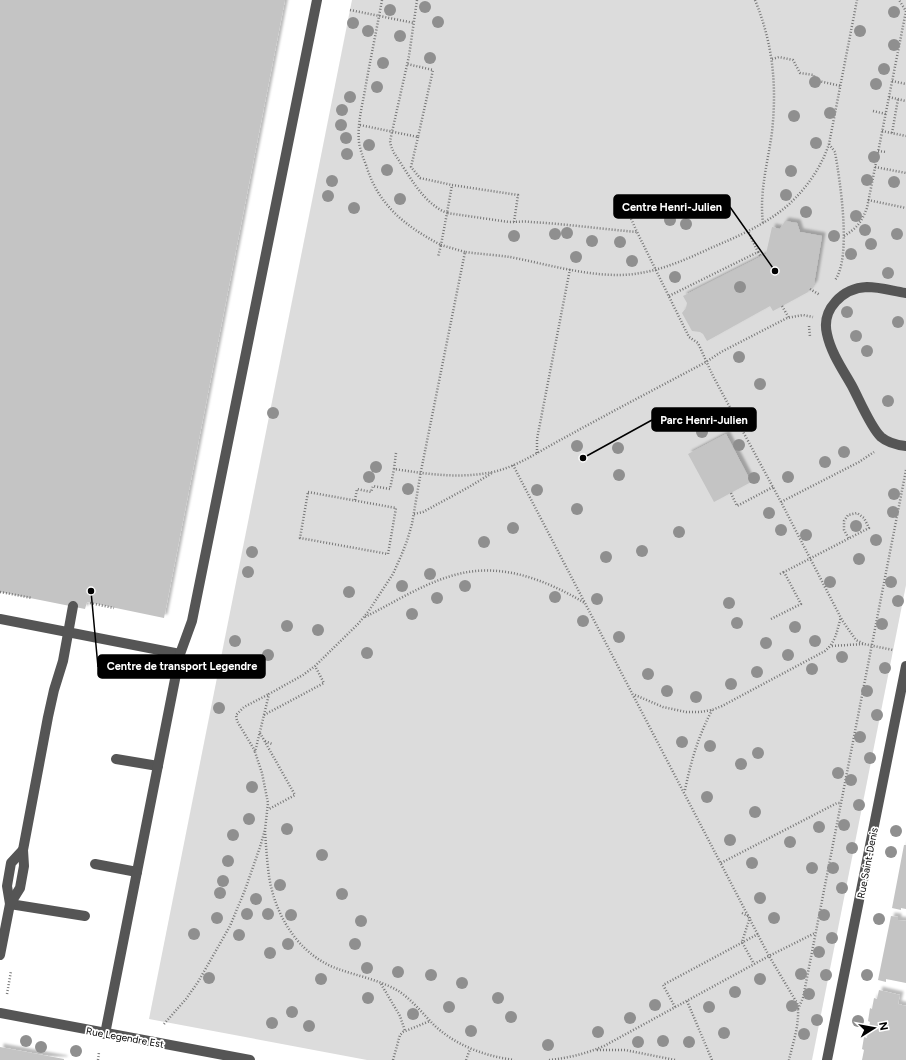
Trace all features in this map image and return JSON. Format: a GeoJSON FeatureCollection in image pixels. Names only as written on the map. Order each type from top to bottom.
{"type":"FeatureCollection","features":[{"type":"Feature","properties":{"kind":"street"},"geometry":{"type":"LineString","coordinates":[[105,1034],[180,654],[192,621],[317,0]]}},
{"type":"Feature","properties":{"kind":"street"},"geometry":{"type":"LineString","coordinates":[[906,294],[867,287],[849,291],[842,295],[832,305],[828,312],[826,326],[829,340],[836,356],[876,430],[886,441],[906,446]]}},
{"type":"Feature","properties":{"kind":"street"},"geometry":{"type":"LineString","coordinates":[[0,955],[10,904],[7,886],[11,863],[23,850],[50,711],[63,661],[73,606]]}},
{"type":"Feature","properties":{"kind":"street"},"geometry":{"type":"LineString","coordinates":[[0,619],[180,654]]}},
{"type":"Feature","properties":{"kind":"street","name":"Rue Saint-Denis"},"geometry":{"type":"LineString","coordinates":[[827,1060],[906,666]]}},
{"type":"Feature","properties":{"kind":"street"},"geometry":{"type":"LineString","coordinates":[[116,759],[158,766]]}},
{"type":"Feature","properties":{"kind":"street"},"geometry":{"type":"LineString","coordinates":[[95,864],[137,872]]}},
{"type":"Feature","properties":{"kind":"street"},"geometry":{"type":"LineString","coordinates":[[10,904],[85,916]]}},
{"type":"Feature","properties":{"kind":"street","name":"Rue Legendre Est"},"geometry":{"type":"LineString","coordinates":[[0,1013],[105,1034],[203,1056],[250,1060]]}},
{"type":"Feature","properties":{"kind":"path"},"geometry":{"type":"LineString","coordinates":[[382,0],[361,107],[359,141],[361,152],[374,186],[390,208],[416,232],[441,245],[465,252],[509,257],[570,269],[618,275],[635,274],[656,270],[688,258],[748,231],[763,223],[787,206],[801,191],[821,165],[829,144],[857,0]]}},
{"type":"Feature","properties":{"kind":"path"},"geometry":{"type":"LineString","coordinates":[[417,0],[407,64],[392,131],[391,146],[394,153],[429,202],[447,212],[514,222],[531,222],[637,232]]}},
{"type":"Feature","properties":{"kind":"path"},"geometry":{"type":"LineString","coordinates":[[755,0],[766,32],[772,59],[775,93],[772,132],[761,198],[763,223]]}},
{"type":"Feature","properties":{"kind":"path"},"geometry":{"type":"LineString","coordinates":[[844,236],[861,222],[868,200],[905,21],[906,11],[899,0]]}},
{"type":"Feature","properties":{"kind":"path"},"geometry":{"type":"LineString","coordinates":[[350,10],[414,23]]}},
{"type":"Feature","properties":{"kind":"path"},"geometry":{"type":"LineString","coordinates":[[772,59],[779,57],[793,60],[800,73],[814,75],[814,80],[841,86]]}},
{"type":"Feature","properties":{"kind":"path"},"geometry":{"type":"LineString","coordinates":[[407,64],[433,70],[411,167],[415,173],[420,178],[445,184],[490,192],[518,195],[514,222]]}},
{"type":"Feature","properties":{"kind":"path"},"geometry":{"type":"LineString","coordinates":[[892,81],[906,84]]}},
{"type":"Feature","properties":{"kind":"path"},"geometry":{"type":"LineString","coordinates":[[889,97],[906,101]]}},
{"type":"Feature","properties":{"kind":"path"},"geometry":{"type":"LineString","coordinates":[[892,133],[898,99]]}},
{"type":"Feature","properties":{"kind":"path"},"geometry":{"type":"LineString","coordinates":[[873,112],[886,114]]}},
{"type":"Feature","properties":{"kind":"path"},"geometry":{"type":"LineString","coordinates":[[360,125],[418,137]]}},
{"type":"Feature","properties":{"kind":"path"},"geometry":{"type":"LineString","coordinates":[[882,131],[906,136]]}},
{"type":"Feature","properties":{"kind":"path"},"geometry":{"type":"LineString","coordinates":[[878,151],[886,152]]}},
{"type":"Feature","properties":{"kind":"path"},"geometry":{"type":"LineString","coordinates":[[875,166],[906,173]]}},
{"type":"Feature","properties":{"kind":"path"},"geometry":{"type":"LineString","coordinates":[[410,176],[415,173]]}},
{"type":"Feature","properties":{"kind":"path"},"geometry":{"type":"LineString","coordinates":[[445,184],[451,181]]}},
{"type":"Feature","properties":{"kind":"path"},"geometry":{"type":"LineString","coordinates":[[438,257],[452,185]]}},
{"type":"Feature","properties":{"kind":"path"},"geometry":{"type":"LineString","coordinates":[[868,200],[906,208]]}},
{"type":"Feature","properties":{"kind":"path"},"geometry":{"type":"LineString","coordinates":[[625,205],[689,337],[698,343],[706,362],[841,616],[856,640],[864,644],[893,650]]}},
{"type":"Feature","properties":{"kind":"path"},"geometry":{"type":"LineString","coordinates":[[748,231],[761,257]]}},
{"type":"Feature","properties":{"kind":"path"},"geometry":{"type":"LineString","coordinates":[[164,1024],[186,999],[198,982],[230,926],[248,884],[265,830],[268,809],[262,773],[255,752],[237,721],[236,715],[244,707],[303,675],[315,666],[363,618],[393,574],[407,541],[414,514],[465,252]]}},
{"type":"Feature","properties":{"kind":"path"},"geometry":{"type":"LineString","coordinates":[[669,296],[758,252]]}},
{"type":"Feature","properties":{"kind":"path"},"geometry":{"type":"LineString","coordinates":[[536,453],[537,439],[570,269]]}},
{"type":"Feature","properties":{"kind":"path"},"geometry":{"type":"LineString","coordinates":[[810,289],[820,295]]}},
{"type":"Feature","properties":{"kind":"path"},"geometry":{"type":"LineString","coordinates":[[782,306],[789,318]]}},
{"type":"Feature","properties":{"kind":"path"},"geometry":{"type":"LineString","coordinates":[[414,514],[423,512],[494,472],[513,465],[536,453],[706,362],[721,352],[789,318],[803,315],[810,316]]}},
{"type":"Feature","properties":{"kind":"path"},"geometry":{"type":"LineString","coordinates":[[781,502],[859,462],[874,452]]}},
{"type":"Feature","properties":{"kind":"path"},"geometry":{"type":"LineString","coordinates":[[355,500],[357,489],[371,492],[373,486],[390,488],[396,453]]}},
{"type":"Feature","properties":{"kind":"path"},"geometry":{"type":"LineString","coordinates":[[513,465],[722,863],[769,956],[797,1003],[798,1019],[789,1060]]}},
{"type":"Feature","properties":{"kind":"path"},"geometry":{"type":"LineString","coordinates":[[394,468],[421,474],[458,476],[494,472]]}},
{"type":"Feature","properties":{"kind":"path"},"geometry":{"type":"LineString","coordinates":[[798,1008],[803,998],[906,470]]}},
{"type":"Feature","properties":{"kind":"path"},"geometry":{"type":"LineString","coordinates":[[731,493],[737,506],[773,487]]}},
{"type":"Feature","properties":{"kind":"path"},"geometry":{"type":"LineString","coordinates":[[308,492],[355,500],[396,508],[388,554],[300,538],[308,492]]}},
{"type":"Feature","properties":{"kind":"path"},"geometry":{"type":"LineString","coordinates":[[780,574],[849,539],[869,528],[861,514],[850,513],[845,518],[843,526],[849,539]]}},
{"type":"Feature","properties":{"kind":"path"},"geometry":{"type":"LineString","coordinates":[[363,618],[436,582],[452,576],[480,571],[506,571],[524,575],[568,593],[586,604]]}},
{"type":"Feature","properties":{"kind":"path"},"geometry":{"type":"LineString","coordinates":[[771,619],[801,604],[784,572]]}},
{"type":"Feature","properties":{"kind":"path"},"geometry":{"type":"LineString","coordinates":[[0,592],[32,598]]}},
{"type":"Feature","properties":{"kind":"path"},"geometry":{"type":"LineString","coordinates":[[90,603],[114,608]]}},
{"type":"Feature","properties":{"kind":"path"},"geometry":{"type":"LineString","coordinates":[[634,695],[663,707],[686,712],[712,710],[825,651],[831,646],[836,637],[841,616]]}},
{"type":"Feature","properties":{"kind":"path"},"geometry":{"type":"LineString","coordinates":[[831,646],[864,644]]}},
{"type":"Feature","properties":{"kind":"path"},"geometry":{"type":"LineString","coordinates":[[264,715],[324,683],[315,666]]}},
{"type":"Feature","properties":{"kind":"path"},"geometry":{"type":"LineString","coordinates":[[255,752],[269,694]]}},
{"type":"Feature","properties":{"kind":"path"},"geometry":{"type":"LineString","coordinates":[[684,792],[693,754],[701,732],[712,710]]}},
{"type":"Feature","properties":{"kind":"path"},"geometry":{"type":"LineString","coordinates":[[260,732],[281,773],[295,795],[268,809]]}},
{"type":"Feature","properties":{"kind":"path"},"geometry":{"type":"LineString","coordinates":[[264,740],[272,744]]}},
{"type":"Feature","properties":{"kind":"path"},"geometry":{"type":"LineString","coordinates":[[722,863],[837,803],[841,803]]}},
{"type":"Feature","properties":{"kind":"path"},"geometry":{"type":"LineString","coordinates":[[265,830],[269,877],[276,904],[288,929],[297,941],[314,956],[336,968],[402,993],[436,1027],[470,1049],[490,1056],[514,1060]]}},
{"type":"Feature","properties":{"kind":"path"},"geometry":{"type":"LineString","coordinates":[[742,913],[750,917]]}},
{"type":"Feature","properties":{"kind":"path"},"geometry":{"type":"LineString","coordinates":[[750,917],[742,942],[754,964]]}},
{"type":"Feature","properties":{"kind":"path"},"geometry":{"type":"LineString","coordinates":[[548,1060],[579,1055],[594,1050],[815,933]]}},
{"type":"Feature","properties":{"kind":"path"},"geometry":{"type":"LineString","coordinates":[[675,1007],[663,985],[758,934]]}},
{"type":"Feature","properties":{"kind":"path"},"geometry":{"type":"LineString","coordinates":[[7,994],[11,971]]}},
{"type":"Feature","properties":{"kind":"path"},"geometry":{"type":"LineString","coordinates":[[381,984],[400,1016],[405,1031]]}},
{"type":"Feature","properties":{"kind":"path"},"geometry":{"type":"LineString","coordinates":[[687,1001],[712,1060]]}},
{"type":"Feature","properties":{"kind":"path"},"geometry":{"type":"LineString","coordinates":[[393,1060],[400,1035],[405,1031],[430,1021]]}},
{"type":"Feature","properties":{"kind":"path"},"geometry":{"type":"LineString","coordinates":[[466,1060],[470,1049]]}},
{"type":"Feature","properties":{"kind":"path"},"geometry":{"type":"LineString","coordinates":[[594,1050],[624,1050],[675,1060]]}},
{"type":"Feature","properties":{"kind":"path"},"geometry":{"type":"LineString","coordinates":[[98,1060],[99,1052]]}},
{"type":"Feature","properties":{"kind":"shaded area"},"geometry":{"type":"Polygon","coordinates":[[[352,0],[906,0],[906,585],[812,1060],[367,1060],[149,1019],[352,0]]]}},
{"type":"Feature","properties":{"kind":"building"},"geometry":{"type":"Polygon","coordinates":[[[0,0],[285,0],[164,618],[87,602],[85,609],[0,592],[0,0]]]}},
{"type":"Feature","properties":{"kind":"building"},"geometry":{"type":"Polygon","coordinates":[[[785,221],[797,223],[800,232],[822,236],[814,284],[808,292],[773,311],[770,306],[707,341],[700,332],[692,331],[682,313],[686,308],[687,303],[683,296],[766,254],[772,227],[780,229],[785,221]]]}},
{"type":"Feature","properties":{"kind":"building"},"geometry":{"type":"Polygon","coordinates":[[[726,434],[751,482],[714,502],[688,454],[726,434]]]}},
{"type":"Feature","properties":{"kind":"building"},"geometry":{"type":"Polygon","coordinates":[[[904,845],[906,845],[906,909],[901,908],[901,910],[892,908],[904,845]]]}},
{"type":"Feature","properties":{"kind":"building"},"geometry":{"type":"Polygon","coordinates":[[[891,916],[898,917],[898,920],[906,921],[906,983],[886,979],[886,982],[878,980],[891,916]]]}},
{"type":"Feature","properties":{"kind":"building"},"geometry":{"type":"Polygon","coordinates":[[[879,990],[900,995],[898,1004],[906,1006],[906,1060],[862,1060],[864,1037],[867,1038],[870,1022],[868,1021],[870,1008],[872,1009],[874,998],[877,999],[879,990]]]}},
{"type":"Feature","properties":{"kind":"building"},"geometry":{"type":"Polygon","coordinates":[[[0,1047],[64,1059],[64,1060],[0,1060],[0,1047]]]}},
{"type":"Feature","properties":{"kind":"place","name":"Centre Henri-Julien"},"geometry":{"type":"Point","coordinates":[775,271]}},
{"type":"Feature","properties":{"kind":"place","name":"Parc Henri-Julien"},"geometry":{"type":"Point","coordinates":[583,458]}},
{"type":"Feature","properties":{"kind":"place","name":"Centre de transport Legendre"},"geometry":{"type":"Point","coordinates":[91,591]}}]}
